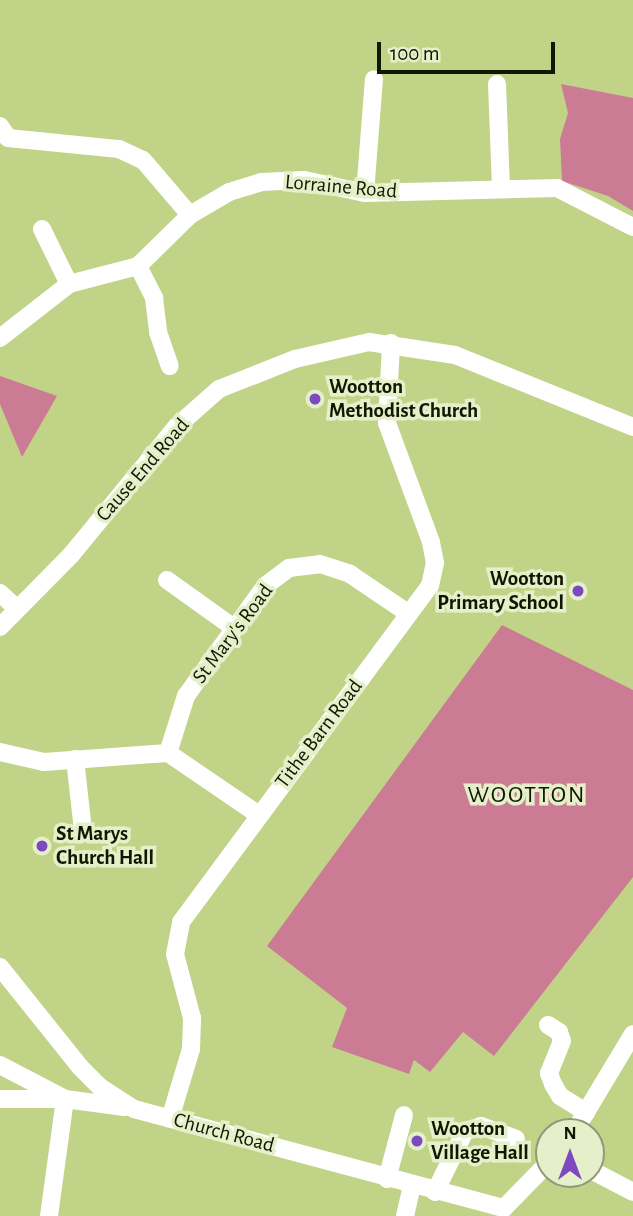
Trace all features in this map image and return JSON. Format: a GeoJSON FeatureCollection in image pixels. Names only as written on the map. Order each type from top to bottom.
{"type":"FeatureCollection","features":[{"type":"Feature","properties":{"kind":"street"},"geometry":{"type":"LineString","coordinates":[[365,193],[374,79]]}},
{"type":"Feature","properties":{"kind":"street"},"geometry":{"type":"LineString","coordinates":[[497,84],[501,187]]}},
{"type":"Feature","properties":{"kind":"street"},"geometry":{"type":"LineString","coordinates":[[0,132],[119,149],[143,160],[190,215]]}},
{"type":"Feature","properties":{"kind":"street","name":"Lorraine Road"},"geometry":{"type":"LineString","coordinates":[[0,338],[69,284],[138,266],[190,215],[229,192],[261,182],[304,180],[365,193],[501,187],[557,188],[633,227]]}},
{"type":"Feature","properties":{"kind":"street"},"geometry":{"type":"LineString","coordinates":[[42,229],[69,284]]}},
{"type":"Feature","properties":{"kind":"street"},"geometry":{"type":"LineString","coordinates":[[138,266],[154,298],[158,332],[169,366]]}},
{"type":"Feature","properties":{"kind":"street","name":"Cause End Road"},"geometry":{"type":"LineString","coordinates":[[0,627],[71,555],[176,427],[219,390],[295,359],[369,342],[455,355],[633,427]]}},
{"type":"Feature","properties":{"kind":"street","name":"Tithe Barn Road"},"geometry":{"type":"LineString","coordinates":[[170,1119],[191,1049],[192,1018],[175,954],[178,929],[259,815],[430,586],[435,563],[387,423],[391,344]]}},
{"type":"Feature","properties":{"kind":"street","name":"St Mary's Road"},"geometry":{"type":"LineString","coordinates":[[168,752],[186,696],[234,628],[273,580],[289,568],[320,564],[350,574],[409,614]]}},
{"type":"Feature","properties":{"kind":"street"},"geometry":{"type":"LineString","coordinates":[[167,580],[234,628]]}},
{"type":"Feature","properties":{"kind":"street"},"geometry":{"type":"LineString","coordinates":[[0,593],[17,609]]}},
{"type":"Feature","properties":{"kind":"street"},"geometry":{"type":"LineString","coordinates":[[0,752],[25,761],[168,752],[259,815]]}},
{"type":"Feature","properties":{"kind":"street"},"geometry":{"type":"LineString","coordinates":[[75,759],[83,830]]}},
{"type":"Feature","properties":{"kind":"street","name":"Church Road"},"geometry":{"type":"LineString","coordinates":[[0,967],[100,1087],[134,1108],[506,1212]]}},
{"type":"Feature","properties":{"kind":"street"},"geometry":{"type":"LineString","coordinates":[[548,1026],[558,1032],[562,1041],[550,1073],[553,1084],[560,1096],[586,1112]]}},
{"type":"Feature","properties":{"kind":"street"},"geometry":{"type":"LineString","coordinates":[[582,1118],[633,1034]]}},
{"type":"Feature","properties":{"kind":"street"},"geometry":{"type":"LineString","coordinates":[[0,1065],[65,1099]]}},
{"type":"Feature","properties":{"kind":"street"},"geometry":{"type":"LineString","coordinates":[[89,1102],[100,1087]]}},
{"type":"Feature","properties":{"kind":"street"},"geometry":{"type":"LineString","coordinates":[[0,1099],[65,1099],[134,1108]]}},
{"type":"Feature","properties":{"kind":"street"},"geometry":{"type":"LineString","coordinates":[[49,1216],[65,1099]]}},
{"type":"Feature","properties":{"kind":"street"},"geometry":{"type":"LineString","coordinates":[[387,1179],[404,1115]]}},
{"type":"Feature","properties":{"kind":"street"},"geometry":{"type":"LineString","coordinates":[[435,1192],[465,1131],[481,1126],[516,1139]]}},
{"type":"Feature","properties":{"kind":"street"},"geometry":{"type":"LineString","coordinates":[[605,1177],[633,1192]]}},
{"type":"Feature","properties":{"kind":"street"},"geometry":{"type":"LineString","coordinates":[[506,1212],[535,1178]]}},
{"type":"Feature","properties":{"kind":"street"},"geometry":{"type":"LineString","coordinates":[[405,1216],[412,1186]]}},
{"type":"Feature","properties":{"kind":"shaded area"},"geometry":{"type":"Polygon","coordinates":[[[561,84],[633,98],[633,211],[608,196],[562,181],[560,139],[568,113],[561,84]]]}},
{"type":"Feature","properties":{"kind":"shaded area"},"geometry":{"type":"Polygon","coordinates":[[[0,376],[57,396],[22,457],[0,404],[0,376]]]}},
{"type":"Feature","properties":{"kind":"shaded area"},"geometry":{"type":"Polygon","coordinates":[[[502,625],[633,690],[633,877],[494,1056],[463,1032],[430,1072],[414,1060],[409,1074],[332,1047],[347,1008],[267,946],[502,625]]]}},
{"type":"Feature","properties":{"kind":"place","name":"Wootton Methodist Church"},"geometry":{"type":"Point","coordinates":[315,399]}},
{"type":"Feature","properties":{"kind":"place","name":"Wootton Primary School"},"geometry":{"type":"Point","coordinates":[578,591]}},
{"type":"Feature","properties":{"kind":"place","name":"St Marys Church Hall"},"geometry":{"type":"Point","coordinates":[42,846]}},
{"type":"Feature","properties":{"kind":"place","name":"Wootton Village Hall"},"geometry":{"type":"Point","coordinates":[417,1141]}},
{"type":"Feature","properties":{"kind":"district","name":"WOOTTON"},"geometry":{"type":"Point","coordinates":[527,796]}}]}
